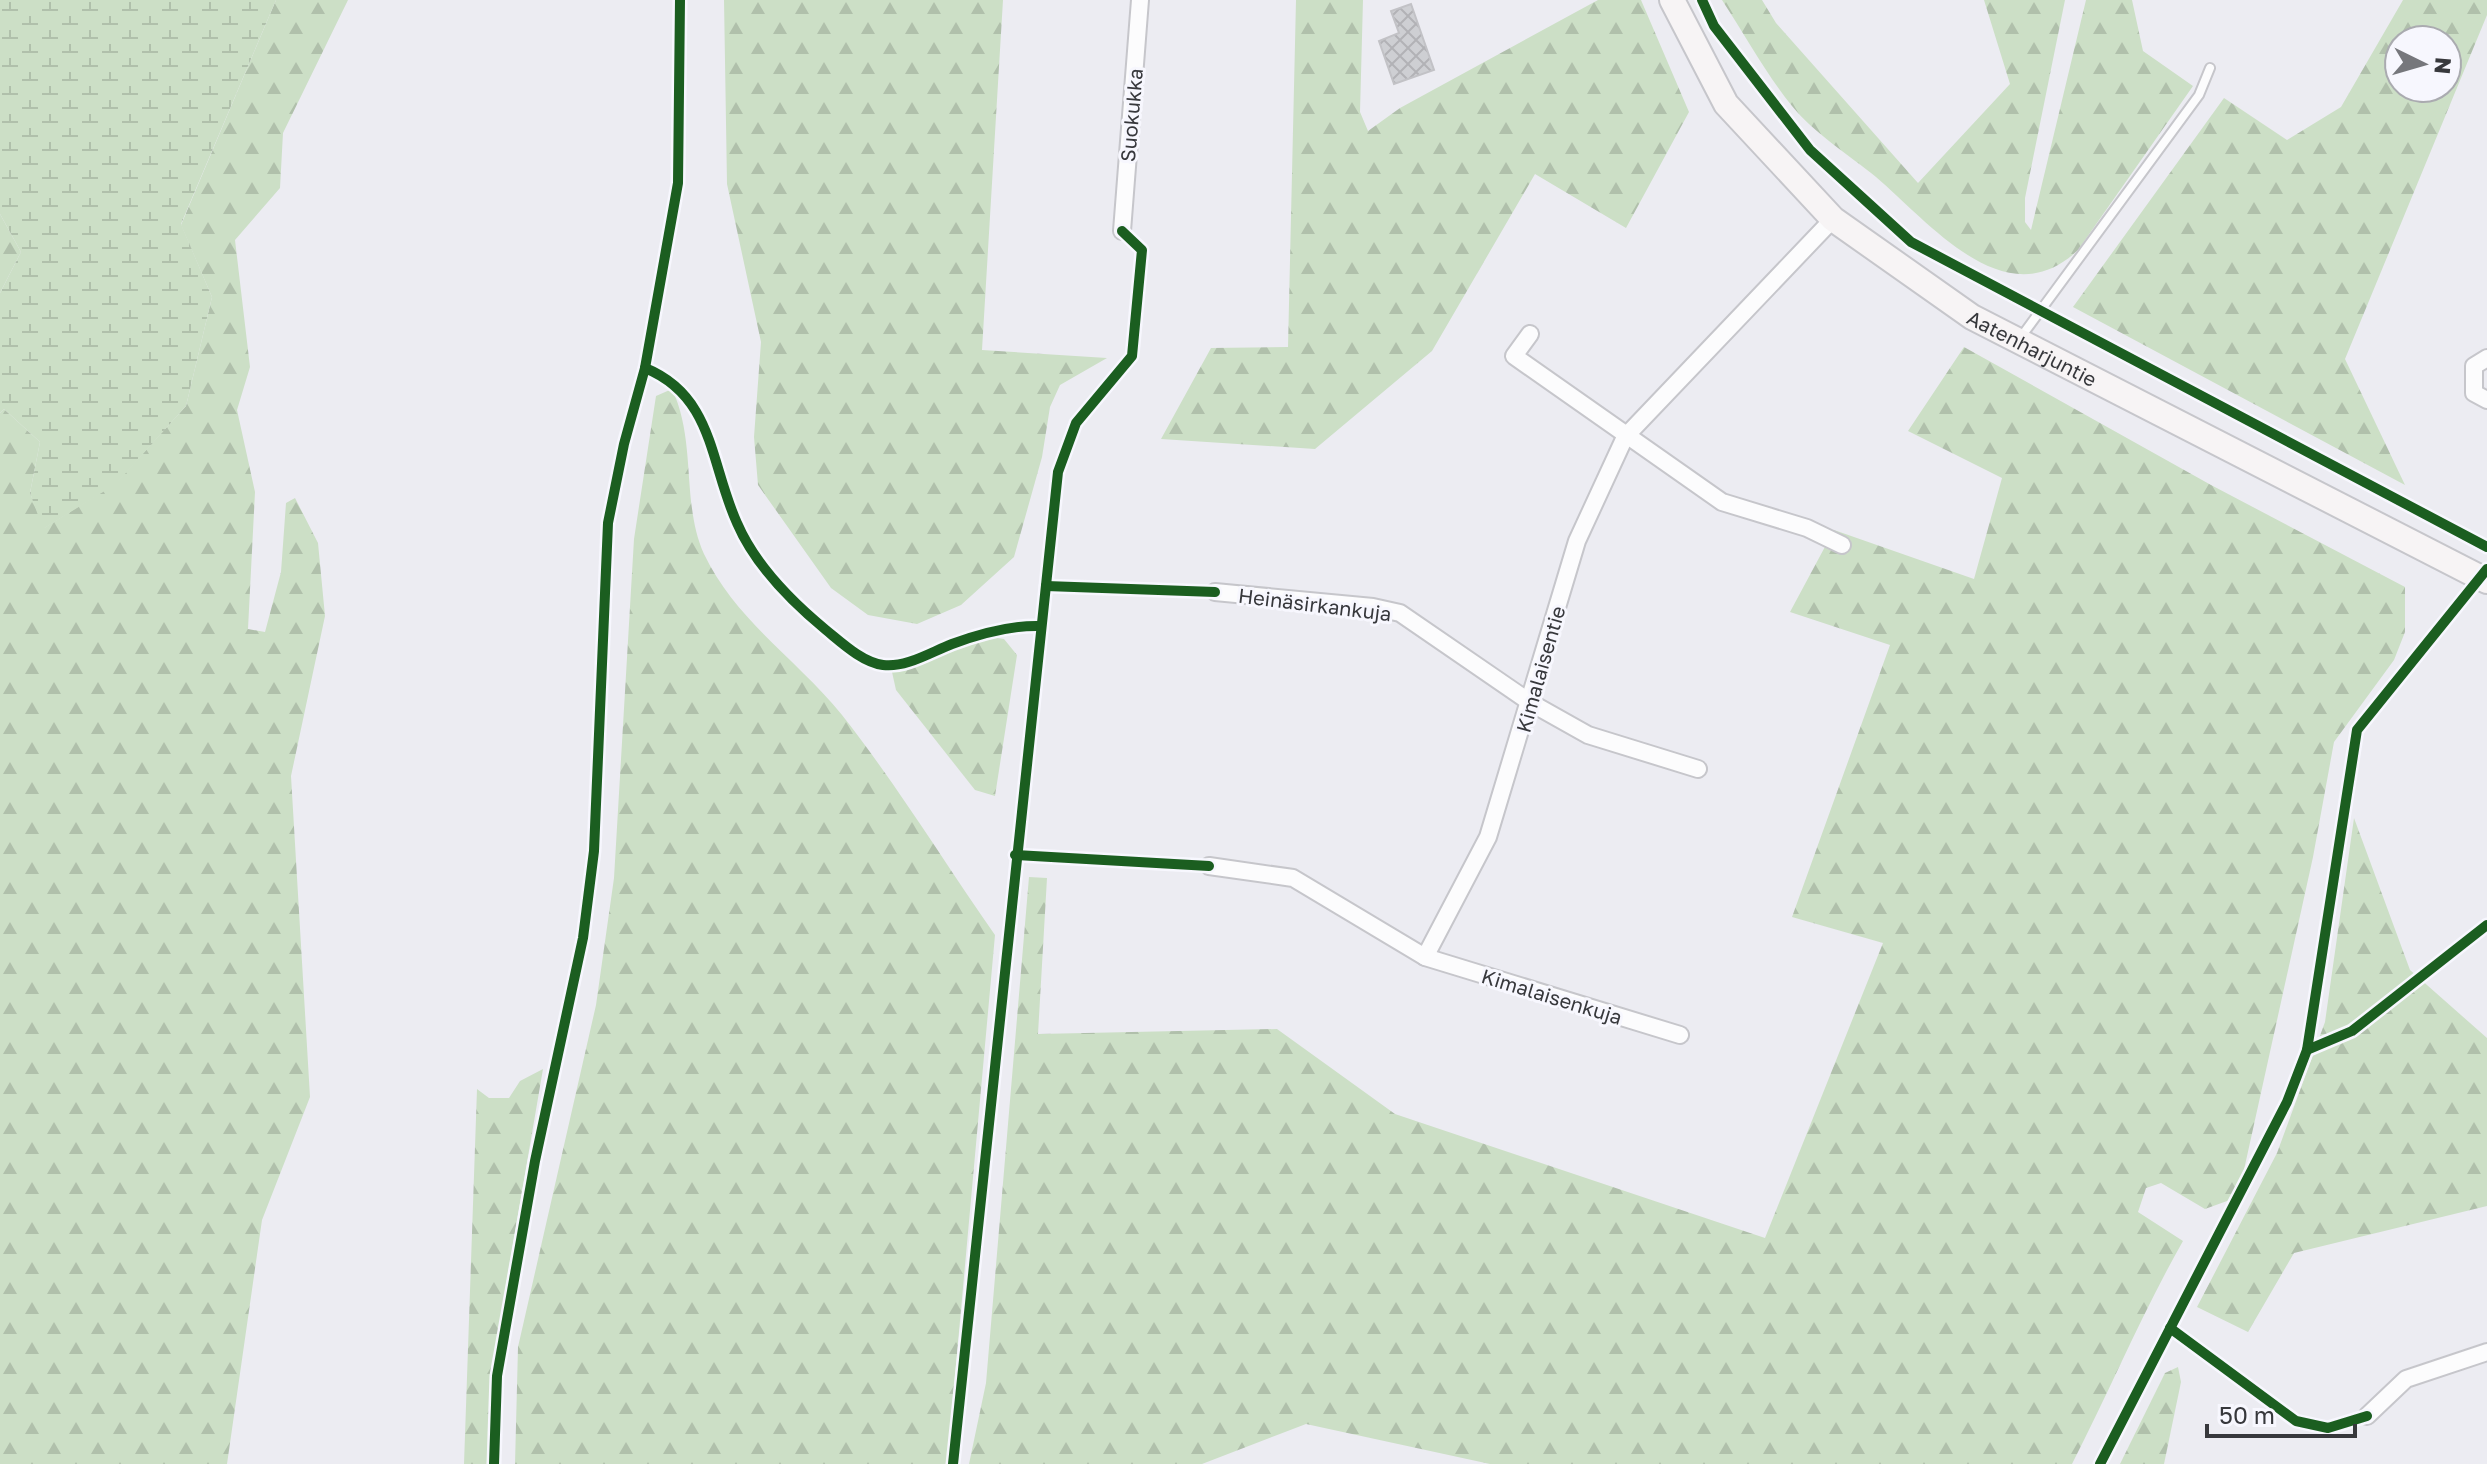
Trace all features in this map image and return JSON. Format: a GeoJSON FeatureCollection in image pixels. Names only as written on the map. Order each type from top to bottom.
{"type":"FeatureCollection","features":[{"type":"Feature","properties":{"kind":"street","name":"Suokukka"},"geometry":{"type":"LineString","coordinates":[[1122,231],[1140,0]]}},
{"type":"Feature","properties":{"kind":"street","name":"Aatenharjuntie"},"geometry":{"type":"LineString","coordinates":[[1672,0],[1726,104],[1833,219],[1972,317],[2487,581]]}},
{"type":"Feature","properties":{"kind":"street","name":"Kimalaisentie"},"geometry":{"type":"LineString","coordinates":[[1425,957],[1488,837],[1531,703],[1577,541],[1625,437],[1833,219]]}},
{"type":"Feature","properties":{"kind":"street"},"geometry":{"type":"LineString","coordinates":[[1530,334],[1514,356],[1625,437],[1722,502],[1807,528],[1842,545]]}},
{"type":"Feature","properties":{"kind":"street"},"geometry":{"type":"LineString","coordinates":[[2487,358],[2474,366],[2472,379],[2474,393],[2487,400]]}},
{"type":"Feature","properties":{"kind":"street","name":"Heinäsirkankuja"},"geometry":{"type":"LineString","coordinates":[[1215,592],[1373,607],[1400,613],[1531,703],[1588,735],[1698,769]]}},
{"type":"Feature","properties":{"kind":"street"},"geometry":{"type":"LineString","coordinates":[[1209,866],[1293,878],[1425,957]]}},
{"type":"Feature","properties":{"kind":"street","name":"Kimalaisenkuja"},"geometry":{"type":"LineString","coordinates":[[1425,957],[1680,1035]]}},
{"type":"Feature","properties":{"kind":"street"},"geometry":{"type":"LineString","coordinates":[[2367,1416],[2406,1379],[2487,1352]]}},
{"type":"Feature","properties":{"kind":"lane"},"geometry":{"type":"LineString","coordinates":[[2018,341],[2199,95],[2210,68]]}},
{"type":"Feature","properties":{"kind":"green space"},"geometry":{"type":"Polygon","coordinates":[[[0,0],[276,0],[181,224],[212,297],[186,406],[116,484],[43,529],[30,493],[40,442],[4,409],[0,413],[0,293],[21,252],[0,214],[0,0]]]}},
{"type":"Feature","properties":{"kind":"green space"},"geometry":{"type":"Polygon","coordinates":[[[276,0],[348,0],[283,133],[280,188],[235,240],[250,367],[237,410],[255,492],[248,629],[265,632],[281,572],[286,503],[295,498],[318,543],[325,616],[291,776],[310,1097],[262,1220],[227,1464],[0,1464],[0,413],[4,409],[40,442],[30,493],[44,528],[116,483],[186,406],[212,297],[181,225],[276,0]]]}},
{"type":"Feature","properties":{"kind":"green space"},"geometry":{"type":"Polygon","coordinates":[[[724,0],[1003,0],[982,350],[1107,358],[1060,385],[1050,407],[1042,457],[1014,557],[961,605],[917,624],[868,615],[831,588],[758,485],[754,437],[761,342],[727,184],[724,0]]]}},
{"type":"Feature","properties":{"kind":"green space"},"geometry":{"type":"Polygon","coordinates":[[[1296,0],[1363,0],[1360,112],[1368,131],[1400,108],[1598,0],[1641,0],[1689,112],[1626,228],[1535,174],[1432,351],[1315,449],[1161,439],[1211,348],[1288,347],[1296,0]]]}},
{"type":"Feature","properties":{"kind":"green space"},"geometry":{"type":"Polygon","coordinates":[[[1722,0],[1762,0],[1776,23],[1918,183],[2010,84],[1984,0],[2065,0],[2025,198],[2025,222],[2031,230],[2086,0],[2132,0],[2143,51],[2193,86],[2078,250],[2051,269],[2024,274],[1997,269],[1970,257],[1821,135],[1792,106],[1773,81],[1722,0]]]}},
{"type":"Feature","properties":{"kind":"green space"},"geometry":{"type":"Polygon","coordinates":[[[2403,0],[2487,0],[2487,15],[2463,73],[2463,24],[2389,24],[2403,0]]]}},
{"type":"Feature","properties":{"kind":"green space"},"geometry":{"type":"Polygon","coordinates":[[[2383,35],[2383,104],[2450,104],[2345,359],[2405,485],[2073,307],[2224,98],[2287,140],[2341,107],[2383,35]]]}},
{"type":"Feature","properties":{"kind":"green space"},"geometry":{"type":"Polygon","coordinates":[[[0,214],[21,252],[0,293],[0,214]]]}},
{"type":"Feature","properties":{"kind":"green space"},"geometry":{"type":"Polygon","coordinates":[[[1964,347],[2211,485],[2405,587],[2405,632],[2394,660],[2334,742],[2313,857],[2238,1197],[2205,1209],[2161,1183],[2146,1188],[2138,1212],[2183,1241],[2072,1464],[1490,1464],[1306,1424],[1202,1464],[969,1464],[986,1383],[1029,877],[1047,878],[1038,1034],[1277,1029],[1395,1114],[1765,1238],[1883,943],[1792,917],[1890,645],[1790,612],[1834,530],[1974,579],[2002,478],[1908,431],[1964,347]]]}},
{"type":"Feature","properties":{"kind":"green space"},"geometry":{"type":"Polygon","coordinates":[[[672,389],[684,430],[697,534],[717,578],[750,620],[842,715],[995,935],[947,1464],[515,1464],[518,1347],[596,1005],[614,878],[634,539],[656,396],[672,389]]]}},
{"type":"Feature","properties":{"kind":"green space"},"geometry":{"type":"Polygon","coordinates":[[[984,636],[1004,639],[1017,655],[995,796],[975,790],[896,690],[892,672],[984,636]]]}},
{"type":"Feature","properties":{"kind":"green space"},"geometry":{"type":"Polygon","coordinates":[[[2354,818],[2410,970],[2487,1038],[2487,1206],[2294,1253],[2248,1332],[2197,1307],[2277,1153],[2325,1022],[2354,818]]]}},
{"type":"Feature","properties":{"kind":"green space"},"geometry":{"type":"Polygon","coordinates":[[[543,1069],[494,1355],[489,1464],[464,1464],[477,1089],[489,1098],[509,1098],[520,1081],[543,1069]]]}},
{"type":"Feature","properties":{"kind":"green space"},"geometry":{"type":"Polygon","coordinates":[[[2178,1367],[2181,1382],[2164,1464],[2120,1464],[2165,1373],[2178,1367]]]}},
{"type":"Feature","properties":{"kind":"building"},"geometry":{"type":"Polygon","coordinates":[[[1411,4],[1434,70],[1394,84],[1379,41],[1399,33],[1391,11],[1411,4]]]}},
{"type":"Feature","properties":{"kind":"cycle path"},"geometry":{"type":"LineString","coordinates":[[494,1464],[497,1376],[535,1161],[583,938],[594,851],[608,523],[624,444],[645,368],[678,183],[680,0]]}},
{"type":"Feature","properties":{"kind":"cycle path"},"geometry":{"type":"LineString","coordinates":[[1702,0],[1714,26],[1810,150],[1911,242],[2487,547]]}},
{"type":"Feature","properties":{"kind":"cycle path"},"geometry":{"type":"LineString","coordinates":[[953,1464],[1058,472],[1076,423],[1132,356],[1142,250],[1122,231]]}},
{"type":"Feature","properties":{"kind":"cycle path"},"geometry":{"type":"LineString","coordinates":[[645,368],[668,380],[685,396],[697,414],[707,434],[737,523],[764,568],[800,607],[860,656],[883,665],[901,664],[985,634],[1041,626]]}},
{"type":"Feature","properties":{"kind":"cycle path"},"geometry":{"type":"LineString","coordinates":[[2100,1464],[2287,1102],[2307,1050],[2357,730],[2487,569]]}},
{"type":"Feature","properties":{"kind":"cycle path"},"geometry":{"type":"LineString","coordinates":[[1046,586],[1215,592]]}},
{"type":"Feature","properties":{"kind":"cycle path"},"geometry":{"type":"LineString","coordinates":[[1015,855],[1209,866]]}},
{"type":"Feature","properties":{"kind":"cycle path"},"geometry":{"type":"LineString","coordinates":[[2307,1050],[2352,1031],[2487,925]]}},
{"type":"Feature","properties":{"kind":"cycle path"},"geometry":{"type":"LineString","coordinates":[[2170,1328],[2296,1421],[2328,1428],[2367,1416]]}}]}
